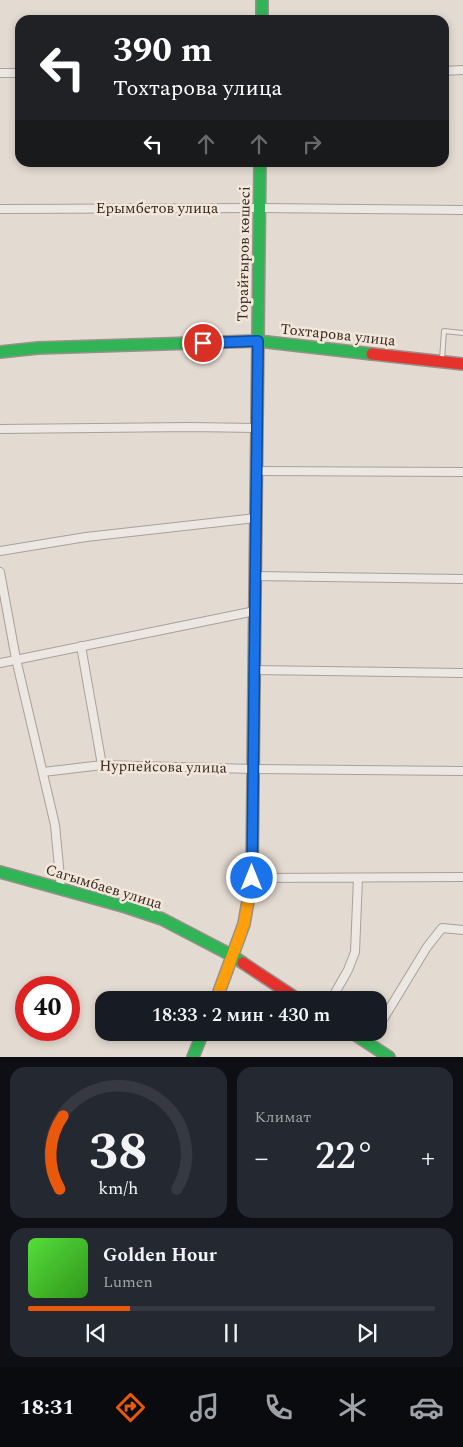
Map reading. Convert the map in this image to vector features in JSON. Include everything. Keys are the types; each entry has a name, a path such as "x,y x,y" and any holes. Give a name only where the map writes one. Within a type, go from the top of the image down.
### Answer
{"street":[{"path":"262,0 262,15"},
{"path":"449,71 463,70"},
{"path":"0,73 15,73"},
{"name":"Торайғыров көшесі","path":"219,991 244,924 252,878 260,167"},
{"name":"Ерымбетов улица","path":"0,209 260,208 463,210"},
{"name":"Тохтарова улица","path":"0,352 38,348 258,341 463,364"},
{"path":"0,429 257,428"},
{"path":"256,471 463,472"},
{"path":"0,551 86,537 256,518"},
{"path":"0,572 16,659 55,825 61,888"},
{"path":"255,576 463,579"},
{"path":"0,663 255,611"},
{"path":"81,646 102,765"},
{"path":"254,670 463,673"},
{"name":"Нурпейсова улица","path":"43,772 102,765 252,769 463,770"},
{"name":"Сагымбаев улица","path":"0,872 126,907 162,920 233,956 286,991"},
{"path":"252,878 463,877"},
{"path":"336,991 348,970 355,952 358,878"},
{"path":"387,1013 427,947 442,928 463,930"},
{"path":"193,1057 199,1041"},
{"path":"364,1041 389,1057"}],"lane":[{"path":"442,362 444,331 463,333"}],"traffic: fast":[{"path":"262,0 262,15"},
{"path":"254,681 260,167"},
{"path":"0,352 38,348 258,341 372,354"},
{"path":"0,872 162,919 243,963"},
{"path":"193,1057 199,1041"},
{"path":"365,1041 389,1057"}],"traffic: slow":[{"path":"219,991 244,924 252,878 254,681"}],"traffic: jam":[{"path":"372,354 463,364"},
{"path":"243,963 285,991"}],"route":[{"path":"203,343 258,341 252,878"}]}
